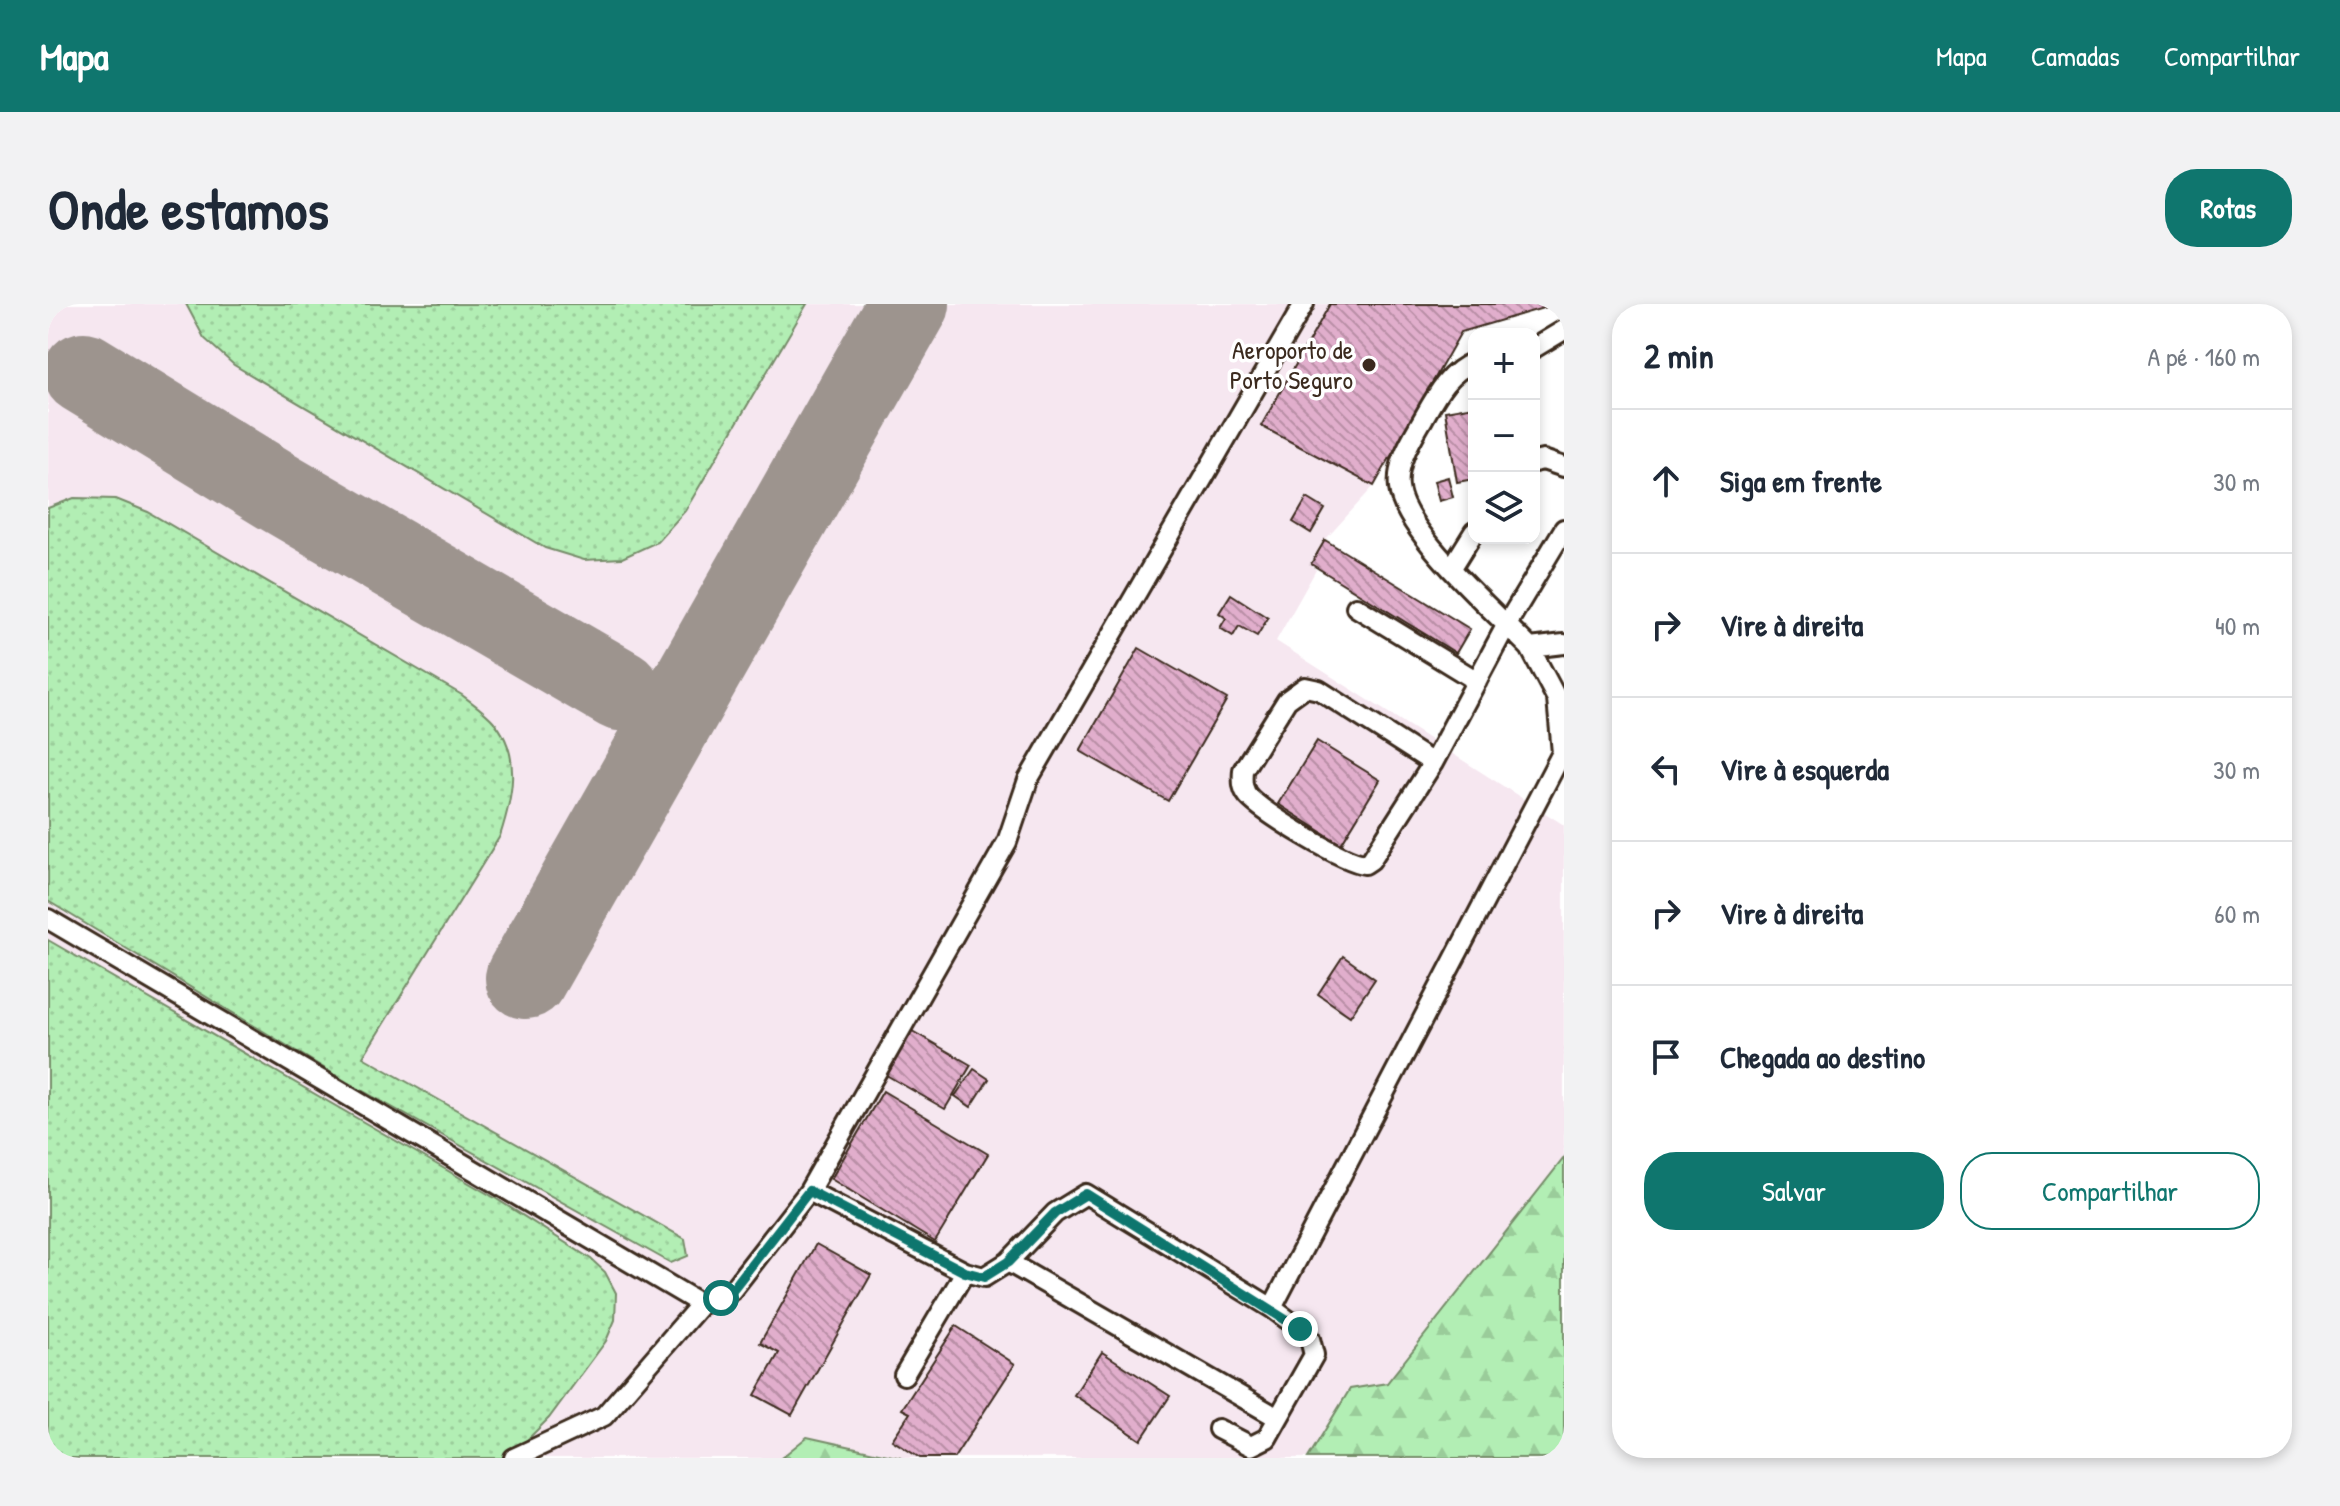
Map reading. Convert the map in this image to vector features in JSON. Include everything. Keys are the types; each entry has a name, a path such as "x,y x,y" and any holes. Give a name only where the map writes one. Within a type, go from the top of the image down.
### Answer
{"lane":[{"path":"514,1458 604,1416 701,1304 721,1298 732,1290 809,1191 1007,842 1028,780 1304,304"},
{"path":"1540,344 1564,330"},
{"path":"1272,1308 1563,751 1557,699 1530,648 1451,569 1411,516 1399,490 1400,467 1437,392 1455,371 1468,365"},
{"path":"1540,461 1564,467"},
{"path":"1433,763 1319,690 1305,687 1287,700 1243,770 1242,782 1251,800 1344,859 1365,864 1376,855 1433,763 1507,624 1564,529"},
{"path":"1451,569 1468,542"},
{"path":"1356,607 1477,681"},
{"path":"1530,648 1564,644"},
{"path":"48,919 701,1304"},
{"path":"809,1191 965,1272 984,1277 1008,1262 1055,1213 1086,1194 1272,1308 1310,1339 1314,1355 1267,1438 1251,1446 1218,1429"},
{"path":"1008,1262 1278,1418"},
{"path":"904,1375 965,1272"}],"shaded area":[{"path":"48,304 1557,304 1461,332 1374,486 1325,540 1311,564 1316,570 1276,641 1564,825 1564,1158 1387,1383 1350,1390 1308,1458 901,1458 807,1437 781,1458 48,1458"}],"green space":[{"path":"186,304 807,304 685,511 657,542 622,558 584,560 545,548 234,365 204,338"},
{"path":"74,498 116,499 148,512 462,695 495,723 509,749 512,764 511,793 500,836 363,1057 685,1239 688,1256 671,1263 347,1082 48,901 48,508"},
{"path":"48,940 495,1198 591,1259 605,1272 616,1293 615,1320 606,1341 549,1418 517,1450 526,1458 48,1458"},
{"path":"1564,1158 1564,1458 1308,1458 1350,1389 1387,1383"},
{"path":"807,1437 901,1458 781,1458"}],"building":[{"name":"Aeroporto de Porto Seguro","path":"1330,304 1557,304 1461,332 1374,486 1261,426"},
{"path":"1468,407 1468,480 1457,482 1445,411"},
{"path":"1448,477 1453,497 1439,501 1434,481"},
{"path":"1307,498 1325,509 1311,533 1293,522"},
{"path":"1325,540 1470,629 1456,653 1311,564"},
{"path":"1231,594 1268,618 1257,636 1239,626 1233,636 1220,628 1226,618 1219,613"},
{"path":"1139,648 1227,699 1168,801 1080,751"},
{"path":"1317,741 1380,780 1341,844 1278,804"},
{"path":"1343,956 1375,979 1350,1016 1318,994"},
{"path":"907,1028 971,1065 945,1109 881,1072"},
{"path":"974,1069 989,1079 971,1107 955,1096"},
{"path":"883,1091 988,1154 935,1242 831,1179"},
{"path":"816,1244 871,1275 792,1415 755,1395 779,1353 760,1343"},
{"path":"956,1326 1015,1364 954,1458 920,1458 892,1440 910,1413 902,1409"},
{"path":"1102,1352 1170,1396 1141,1440 1074,1395"}],"taxiway":[{"path":"526,978 909,304"},
{"path":"84,373 277,491 620,690"}],"place":[{"name":"Aeroporto de Porto Seguro","path":"1369,365"}],"route":[{"path":"721,1298 732,1290 809,1191 965,1272 984,1277 1008,1262 1055,1213 1086,1194 1272,1308 1300,1329"}]}
